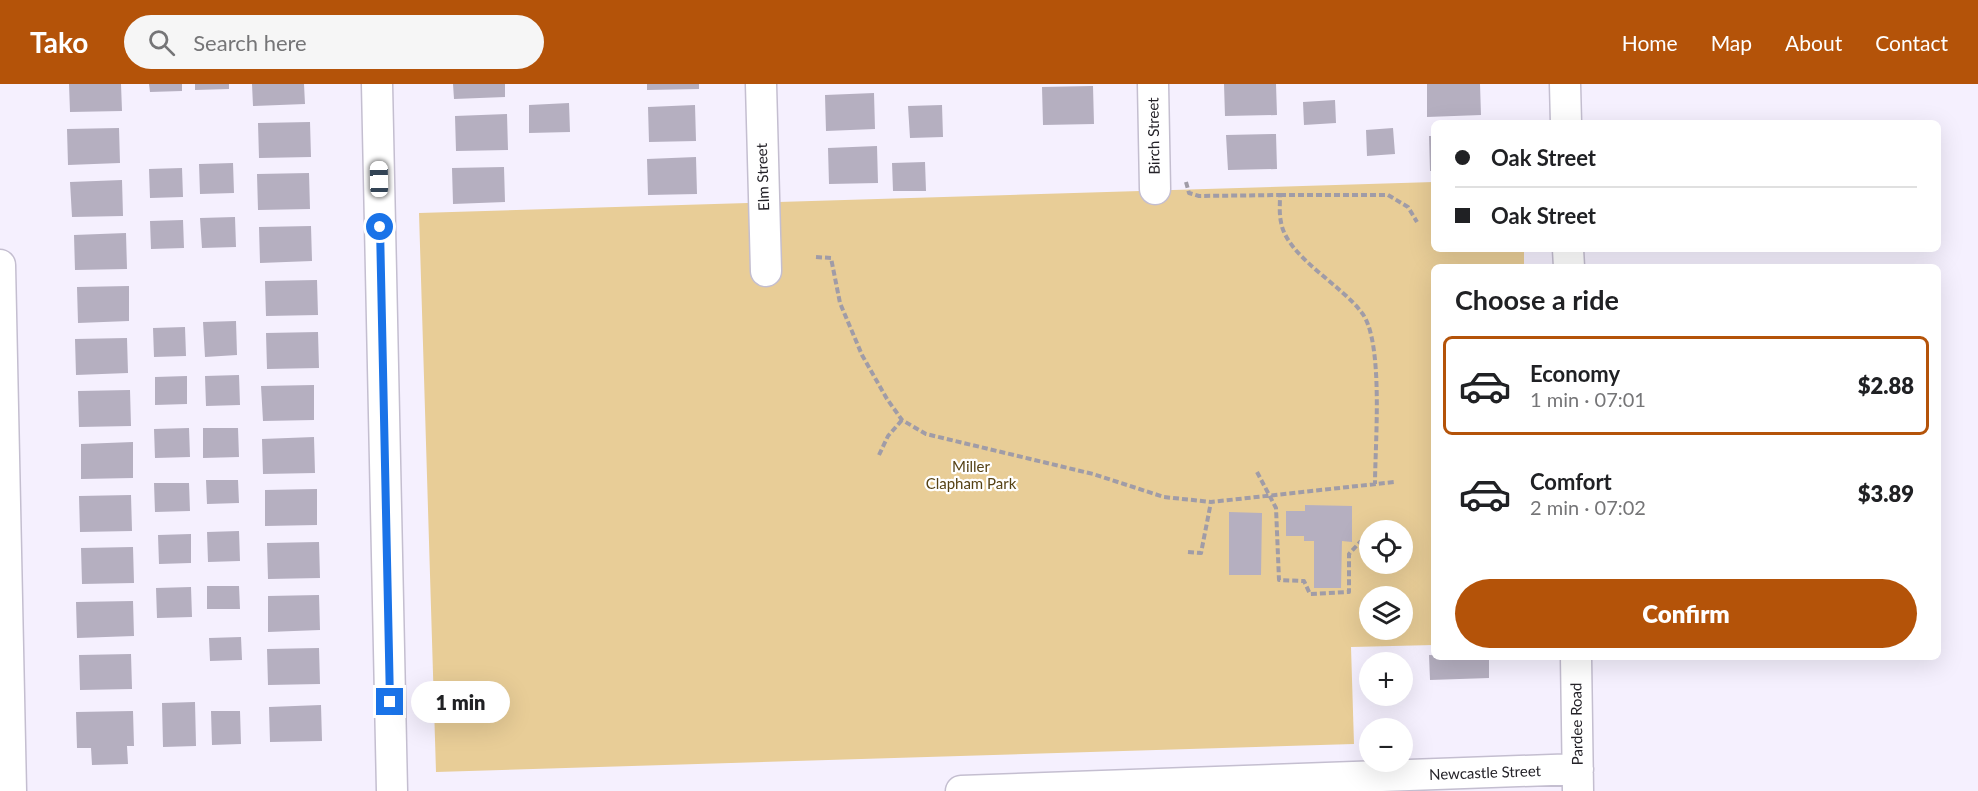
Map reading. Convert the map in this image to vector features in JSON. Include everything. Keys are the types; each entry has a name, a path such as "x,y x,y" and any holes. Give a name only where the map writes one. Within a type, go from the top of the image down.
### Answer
{"street":[{"path":"377,84 392,791"},
{"name":"Elm Street","path":"761,84 766,271"},
{"name":"Birch Street","path":"1153,84 1155,189"},
{"path":"1565,84 1566,120"},
{"path":"0,265 11,791"},
{"name":"Pardee Road","path":"1576,660 1578,780"},
{"name":"Newcastle Street","path":"961,791 1578,780"}],"path":[{"path":"1186,182 1189,193 1199,196 1388,195 1408,207 1417,222"},
{"path":"1280,195 1281,224 1289,243 1363,313 1373,338 1376,367 1375,484"},
{"path":"816,257 831,258 840,303 862,355 888,399 902,420 926,434 1094,474 1164,497 1211,502 1394,482"},
{"path":"879,455 888,436 902,420"},
{"path":"1257,472 1276,508 1279,580 1304,581 1310,594 1349,592 1349,554 1359,543"},
{"path":"1188,552 1200,553 1211,502"}],"green space":[{"name":"Miller Clapham Park","path":"1431,182 1431,252 1524,252 1524,264 1431,264 1431,645 1351,647 1354,744 436,772 419,213"}],"building":[{"path":"69,84 121,84 122,111 70,112"},
{"path":"149,84 182,84 182,91 150,92"},
{"path":"195,84 229,84 229,89 195,90"},
{"path":"252,84 304,84 305,104 253,106"},
{"path":"453,84 505,84 505,97 454,99"},
{"path":"647,84 699,84 699,89 647,90"},
{"path":"1224,84 1276,84 1277,115 1225,116"},
{"path":"1427,84 1480,84 1481,115 1427,117"},
{"path":"1093,86 1094,124 1043,125 1042,87"},
{"path":"874,93 875,129 826,131 825,95"},
{"path":"1335,100 1336,123 1304,125 1303,102"},
{"path":"569,103 570,132 529,133 529,105"},
{"path":"695,105 696,141 649,142 648,107"},
{"path":"942,105 943,137 910,138 908,106"},
{"path":"507,114 508,150 456,151 455,116"},
{"path":"310,122 311,157 259,158 258,123"},
{"path":"119,128 120,163 68,165 67,129"},
{"path":"1393,128 1395,154 1367,156 1366,130"},
{"path":"1276,134 1277,169 1228,170 1226,135"},
{"path":"1429,136 1431,136 1431,171"},
{"path":"877,146 878,183 829,184 828,148"},
{"path":"696,157 697,194 648,195 647,159"},
{"path":"925,162 926,191 893,191 892,163"},
{"path":"233,163 234,193 200,194 199,164"},
{"path":"504,167 505,202 453,204 452,168"},
{"path":"182,168 183,197 150,198 149,169"},
{"path":"309,173 310,209 258,210 257,174"},
{"path":"122,180 123,216 72,217 70,182"},
{"path":"235,217 236,247 202,248 200,218"},
{"path":"183,220 184,248 151,249 150,221"},
{"path":"311,226 312,261 260,263 259,227"},
{"path":"126,233 127,269 75,270 74,235"},
{"path":"317,280 318,315 266,316 265,281"},
{"path":"129,286 129,321 78,323 77,287"},
{"path":"236,321 237,355 205,357 203,322"},
{"path":"185,327 186,356 154,357 153,328"},
{"path":"318,332 319,368 267,369 266,333"},
{"path":"127,338 128,373 76,375 75,339"},
{"path":"239,375 240,405 206,406 205,376"},
{"path":"187,376 187,404 155,405 155,377"},
{"path":"314,385 314,420 263,421 261,386"},
{"path":"130,390 131,426 79,427 78,391"},
{"path":"189,428 190,457 155,458 154,429"},
{"path":"203,428 238,428 239,457 203,458"},
{"path":"314,437 315,473 263,474 262,439"},
{"path":"133,442 133,478 81,479 81,444"},
{"path":"206,480 238,480 239,503 207,504"},
{"path":"154,483 189,483 190,511 155,512"},
{"path":"317,489 317,525 265,526 265,490"},
{"path":"131,495 132,531 80,532 79,496"},
{"path":"1305,505 1352,506 1352,542 1342,541 1341,588 1314,588 1314,541 1304,541 1304,536 1286,536 1286,511 1305,511"},
{"path":"1229,512 1262,513 1261,575 1229,575"},
{"path":"239,531 240,561 208,562 207,532"},
{"path":"191,534 191,563 159,564 158,535"},
{"path":"319,542 320,578 268,579 267,543"},
{"path":"133,547 134,583 82,584 81,548"},
{"path":"207,586 239,586 240,609 207,609"},
{"path":"191,587 192,617 157,618 156,588"},
{"path":"319,595 320,630 268,632 268,596"},
{"path":"133,601 134,636 77,638 76,602"},
{"path":"241,637 242,660 210,661 209,638"},
{"path":"319,648 320,684 268,685 267,649"},
{"path":"131,654 132,689 80,690 79,655"},
{"path":"1429,655 1431,655 1431,660 1489,660 1489,678 1430,680"},
{"path":"195,702 196,746 163,747 162,703"},
{"path":"321,705 322,741 270,742 269,707"},
{"path":"133,711 134,746 127,746 128,764 92,765 91,748 77,748 76,712"},
{"path":"211,711 240,711 241,744 212,745"}],"route":[{"path":"380,227 390,702"}]}
